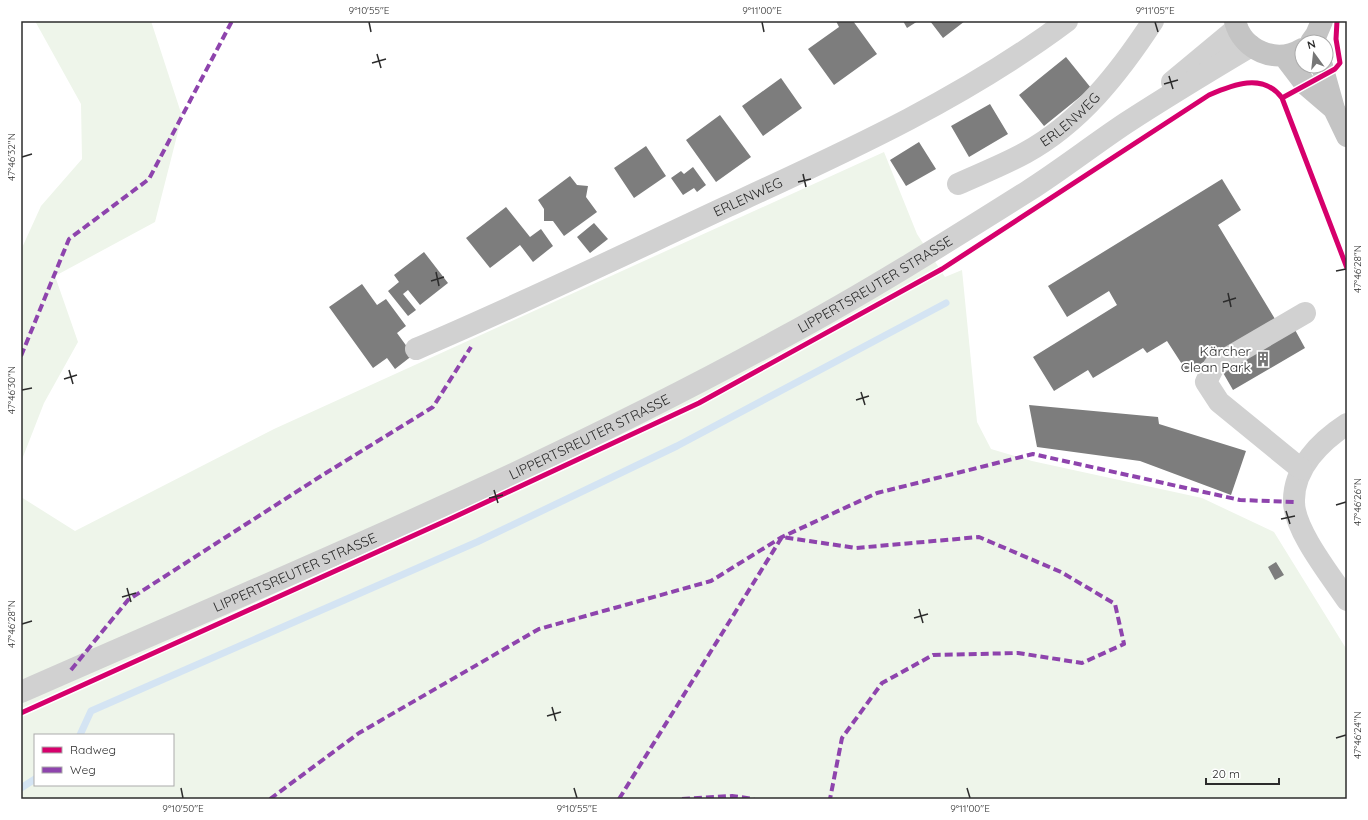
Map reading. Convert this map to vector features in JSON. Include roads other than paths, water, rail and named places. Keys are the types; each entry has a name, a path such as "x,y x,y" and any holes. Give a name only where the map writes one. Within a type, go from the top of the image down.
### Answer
{"main road":[{"path":"1236,24 1251,46 1266,54 1294,46"},
{"path":"1307,74 1306,85 1334,109"},
{"path":"1324,74 1334,109 1347,136"}],"street":[{"name":"ERLENWEG","path":"416,349 479,322 852,149 926,110 989,73 1044,38 1067,21"},
{"name":"ERLENWEG","path":"958,184 1025,153 1063,128 1103,90 1129,57 1153,21"},
{"name":"LIPPERTSREUTER STRASSE","path":"1126,123 1236,24"},
{"name":"LIPPERTSREUTER STRASSE","path":"21,692 580,443 700,382 784,337 917,260 1031,189 1126,123 1251,46"},
{"path":"1302,469 1219,402 1206,382 1214,366 1305,313"},
{"path":"1347,424 1311,456 1302,469 1294,502 1297,518 1303,533 1347,600"}],"waterway":[{"path":"80,734 91,711 477,542 677,446 946,303"},
{"path":"21,788 34,780"}],"place":[{"name":"Kärcher Clean Park","path":"1263,359"}]}
